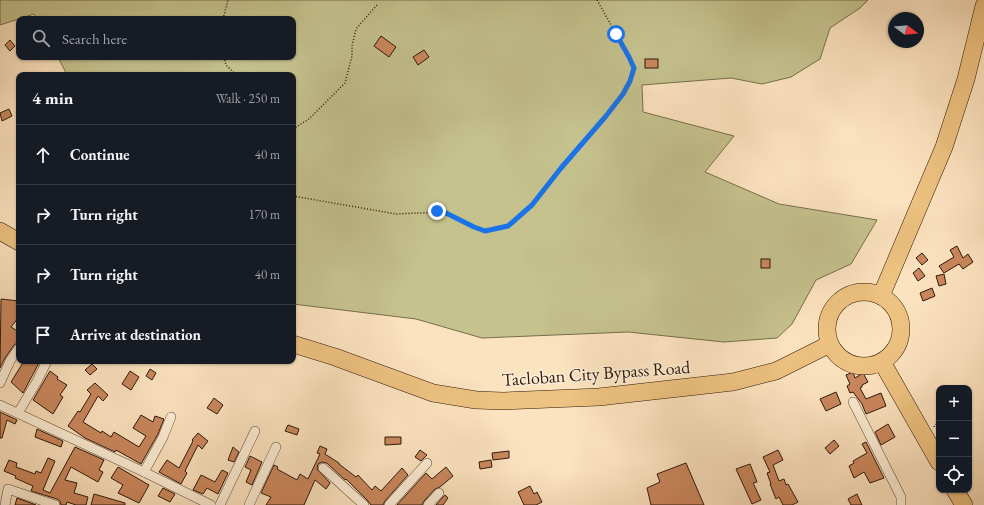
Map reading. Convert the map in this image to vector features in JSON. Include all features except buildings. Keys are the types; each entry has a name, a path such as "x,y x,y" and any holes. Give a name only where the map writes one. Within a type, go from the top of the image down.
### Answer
{"highway":[{"path":"881,296 944,147 966,79 984,6"},
{"path":"0,231 16,240"},
{"path":"859,292 881,296 892,304 899,316 901,329 899,342 892,354 882,362 870,366 858,366 846,362 837,355 830,344 827,333 828,322 832,311 839,302 848,296 859,292"},
{"name":"Tacloban City Bypass Road","path":"296,345 335,357 433,393 476,400 503,401 599,397 733,382 776,371 830,344"},
{"path":"882,362 936,457"},
{"path":"957,493 964,505"}],"street":[{"path":"0,383 10,361 16,352"},
{"path":"18,412 46,364"},
{"path":"853,402 901,497 901,505"},
{"path":"0,405 18,412 211,505"},
{"path":"144,472 163,437 171,417"},
{"path":"220,505 255,431"},
{"path":"249,505 276,447"},
{"path":"389,505 427,463"},
{"path":"324,468 364,505"},
{"path":"5,505 8,489 54,505"},
{"path":"428,505 439,493"}],"path":[{"path":"224,16 228,0"},
{"path":"296,197 396,214 418,214 437,211 444,212 485,231 508,226 532,205 561,168 606,116 623,94 630,81 634,68 597,0"},
{"path":"296,127 309,119 345,83 352,56 352,46 356,29 378,5"},
{"path":"225,60 226,65 233,72"},
{"path":"936,424 934,426 936,431"}],"shaded area":[{"path":"0,0 868,0 860,8 830,28 820,59 791,77 762,84 731,78 642,85 643,112 734,136 705,172 779,204 877,220 851,264 816,280 792,324 777,338 724,342 628,332 482,338 416,319 296,304 296,72 66,72 60,60 296,60 296,16 35,16 34,14 28,16 16,16 16,20 0,25"}],"route":[{"path":"437,211 444,212 485,231 508,226 532,205 561,168 606,116 623,94 630,81 634,68 616,34"}]}
